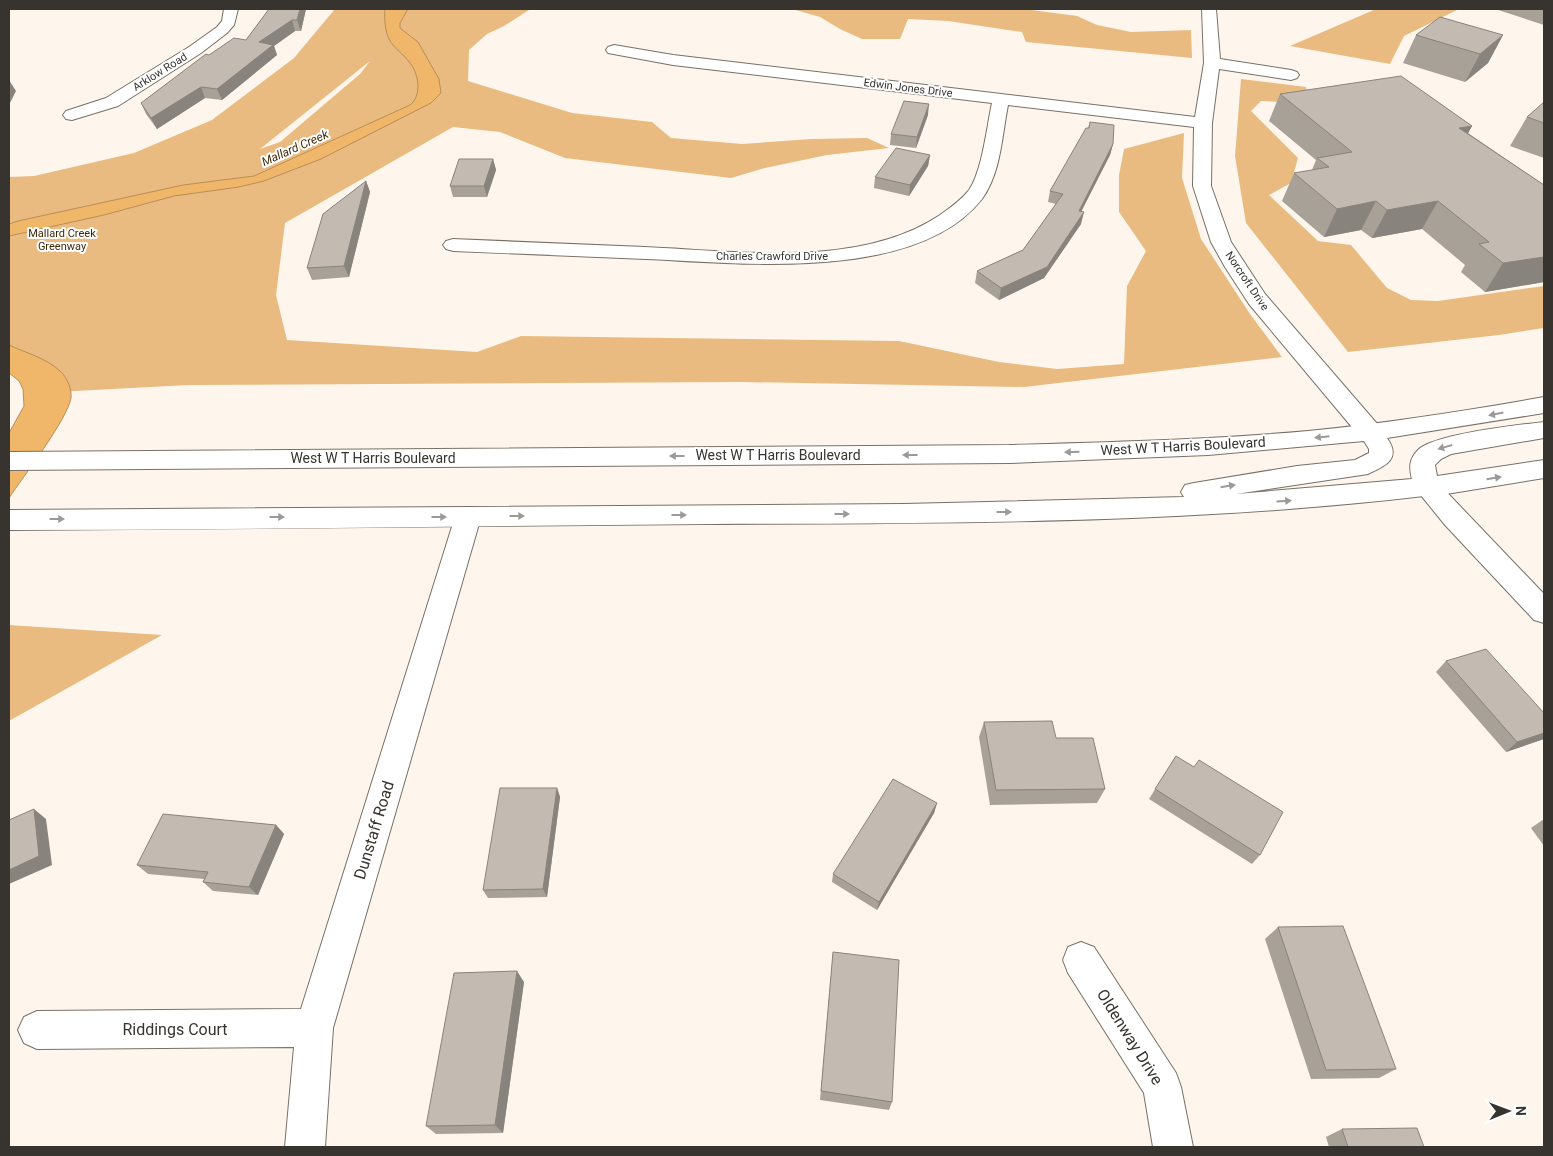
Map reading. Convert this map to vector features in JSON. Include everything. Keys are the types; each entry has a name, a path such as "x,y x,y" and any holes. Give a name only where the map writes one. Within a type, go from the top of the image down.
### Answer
{"street":[{"name":"Arklow Road","path":"72,115 112,102 195,50 222,30 228,22 231,9"},
{"name":"Norcroft Drive","path":"1094,510 1236,484 1359,468 1378,459 1381,454 1381,448 1370,432 1257,299 1235,267 1221,242 1202,186 1203,123 1212,63 1209,9"},
{"name":"Edwin Jones Drive","path":"614,50 673,60 1203,123"},
{"path":"1212,63 1291,75"},
{"name":"Charles Crawford Drive","path":"454,245 772,258 829,256 883,247 928,231 968,204 979,188 985,171 1001,98"},
{"name":"West W T Harris Boulevard","path":"9,461 1009,454 1274,442 1370,432 1544,405"},
{"path":"1544,430 1448,446 1434,451 1425,457 1421,472 1428,488 1454,518 1544,612"},
{"path":"9,520 1094,510 1299,500 1428,488 1544,469"},
{"name":"Dunstaff Road","path":"305,1147 314,1028 468,517"},
{"name":"Oldenway Drive","path":"1081,960 1162,1087 1173,1147"},
{"name":"Riddings Court","path":"37,1030 314,1028"}],"green space":[{"name":"Mallard Creek Greenway","path":"335,9 536,9 529,10 487,34 469,50 468,81 572,113 652,122 671,138 742,144 811,139 867,138 889,148 827,155 765,168 731,178 565,158 500,132 453,127 285,223 276,295 287,340 477,352 521,336 899,341 999,362 1057,369 1124,364 1127,286 1146,251 1119,212 1119,175 1124,149 1184,133 1182,178 1201,239 1250,314 1282,357 1024,387 742,382 188,385 37,393 9,373 9,177 34,176 134,153 212,120 294,58","holes":["370,61 360,74 280,142 260,149"]},
{"path":"792,9 1024,9 1077,16 1097,25 1131,32 1191,30 1192,58 1026,42 1022,32 948,21 908,19 900,39 862,39 820,17"},
{"path":"1376,9 1459,9 1404,36 1390,64 1290,46"},
{"path":"1241,79 1306,87 1309,103 1261,101 1251,111 1298,158 1291,183 1269,195 1318,241 1351,245 1387,288 1411,300 1438,301 1544,286 1544,328 1348,352 1246,223 1235,156"},
{"path":"9,625 162,635 9,721"}],"shaded area":[{"path":"385,9 408,9 400,23 400,28 418,42 439,79 441,93 431,103 321,159 264,181 239,187 174,196 104,215 9,236 9,224 18,221 183,185 254,176 410,105 418,91 417,79 410,63 389,39 385,24"},
{"path":"9,345 54,366 67,380 71,398 62,420 9,498 9,433 24,406 23,389 19,381 9,373"}],"building":[{"path":"269,9 300,9 297,20 292,20 259,42 273,45 217,89 201,87 151,118 141,103 206,54 209,55 234,38 246,40"},
{"path":"1440,17 1503,35 1480,54 1416,35"},
{"path":"1401,76 1472,126 1459,128 1544,185 1544,257 1503,263 1479,244 1489,242 1438,201 1387,210 1376,201 1337,209 1294,173 1329,167 1317,158 1352,152 1280,94"},
{"path":"904,101 929,104 917,137 891,134"},
{"path":"1544,102 1544,123 1527,117"},
{"path":"1090,122 1114,125 1113,144 1079,211 1084,212 1047,267 1001,288 977,271 1023,250 1063,194 1050,191 1086,128 1089,128"},
{"path":"896,148 930,155 910,185 875,177"},
{"path":"459,159 493,159 484,186 450,186"},
{"path":"366,181 344,266 307,268 323,214"},
{"path":"1486,649 1544,713 1544,733 1517,742 1446,661"},
{"path":"1052,721 1056,738 1093,738 1105,789 996,790 984,722"},
{"path":"1176,756 1194,767 1199,760 1283,812 1260,855 1155,789"},
{"path":"893,779 937,803 879,902 833,874"},
{"path":"500,788 557,788 543,889 483,890"},
{"path":"34,809 39,856 9,870 9,820"},
{"path":"163,814 276,825 249,887 203,882 208,872 137,865"},
{"path":"1343,926 1396,1069 1326,1070 1278,927"},
{"path":"833,952 899,960 892,1102 821,1091"},
{"path":"517,971 495,1125 426,1126 454,973"},
{"path":"1417,1128 1424,1147 1348,1147 1342,1129"}],"water label":[{"name":"Mallard Creek","path":"295,148"}]}
